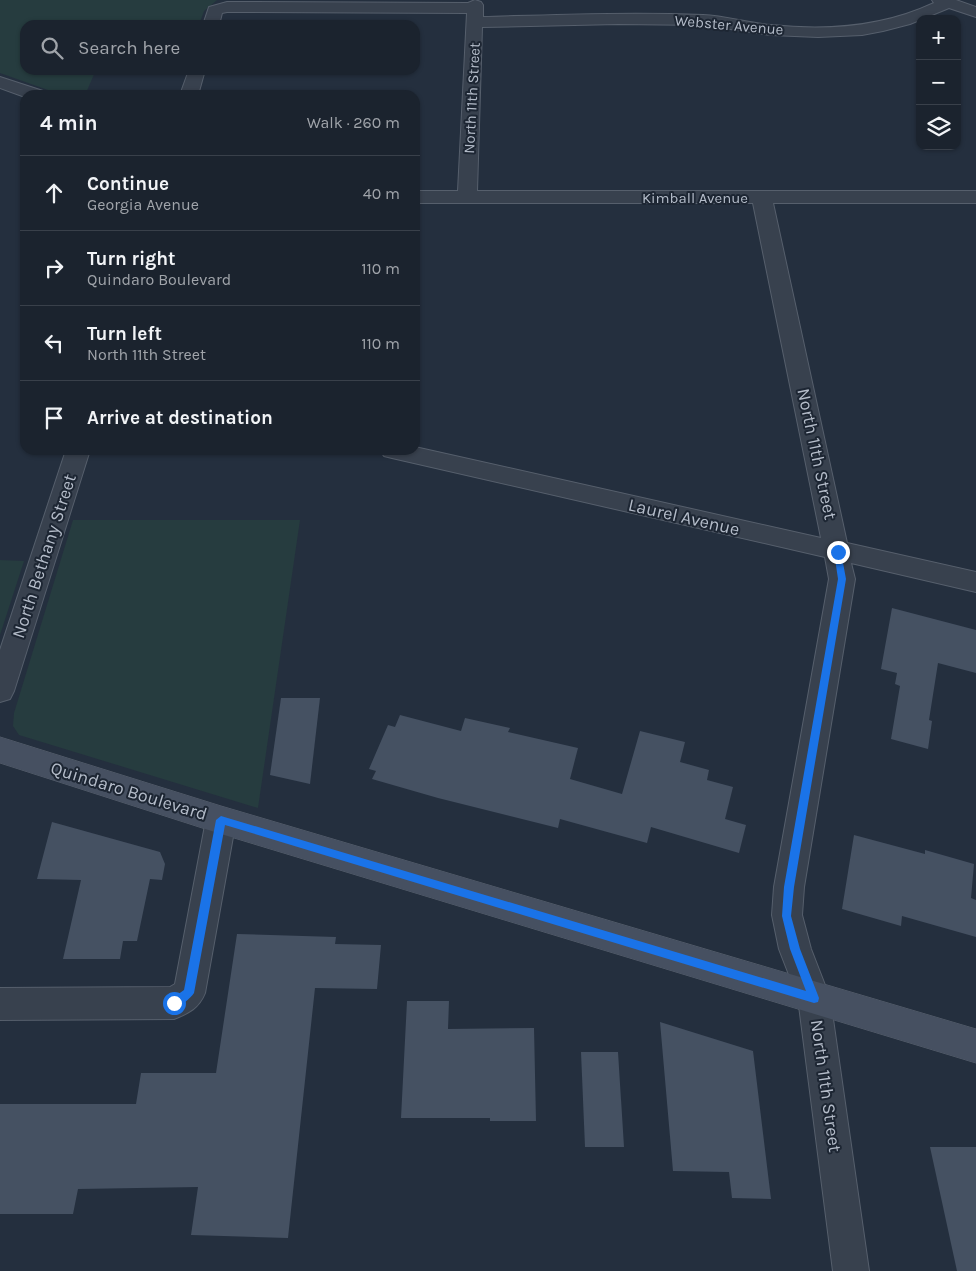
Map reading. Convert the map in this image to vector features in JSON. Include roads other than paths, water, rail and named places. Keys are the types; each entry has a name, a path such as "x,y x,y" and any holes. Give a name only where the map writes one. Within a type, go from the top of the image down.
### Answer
{"main road":[{"name":"Quindaro Boulevard","path":"0,750 221,820 976,1046"}],"street":[{"name":"Webster Avenue","path":"212,20 215,10 227,7 334,4 706,20 770,30 824,33 856,31 887,26 921,16 944,2"},
{"path":"944,2 976,12"},
{"name":"North 11th Street","path":"467,197 475,10"},
{"path":"191,90 195,75"},
{"path":"0,82 23,90"},
{"name":"Kimball Avenue","path":"420,198 976,197"},
{"name":"North 11th Street","path":"762,198 838,552 842,579 789,887 787,916 795,949 814,998 852,1271"},
{"name":"North Bethany Street","path":"0,691 76,455"},
{"name":"Laurel Avenue","path":"414,455 976,582"},
{"path":"0,1004 174,1003 189,993 221,820"}]}
